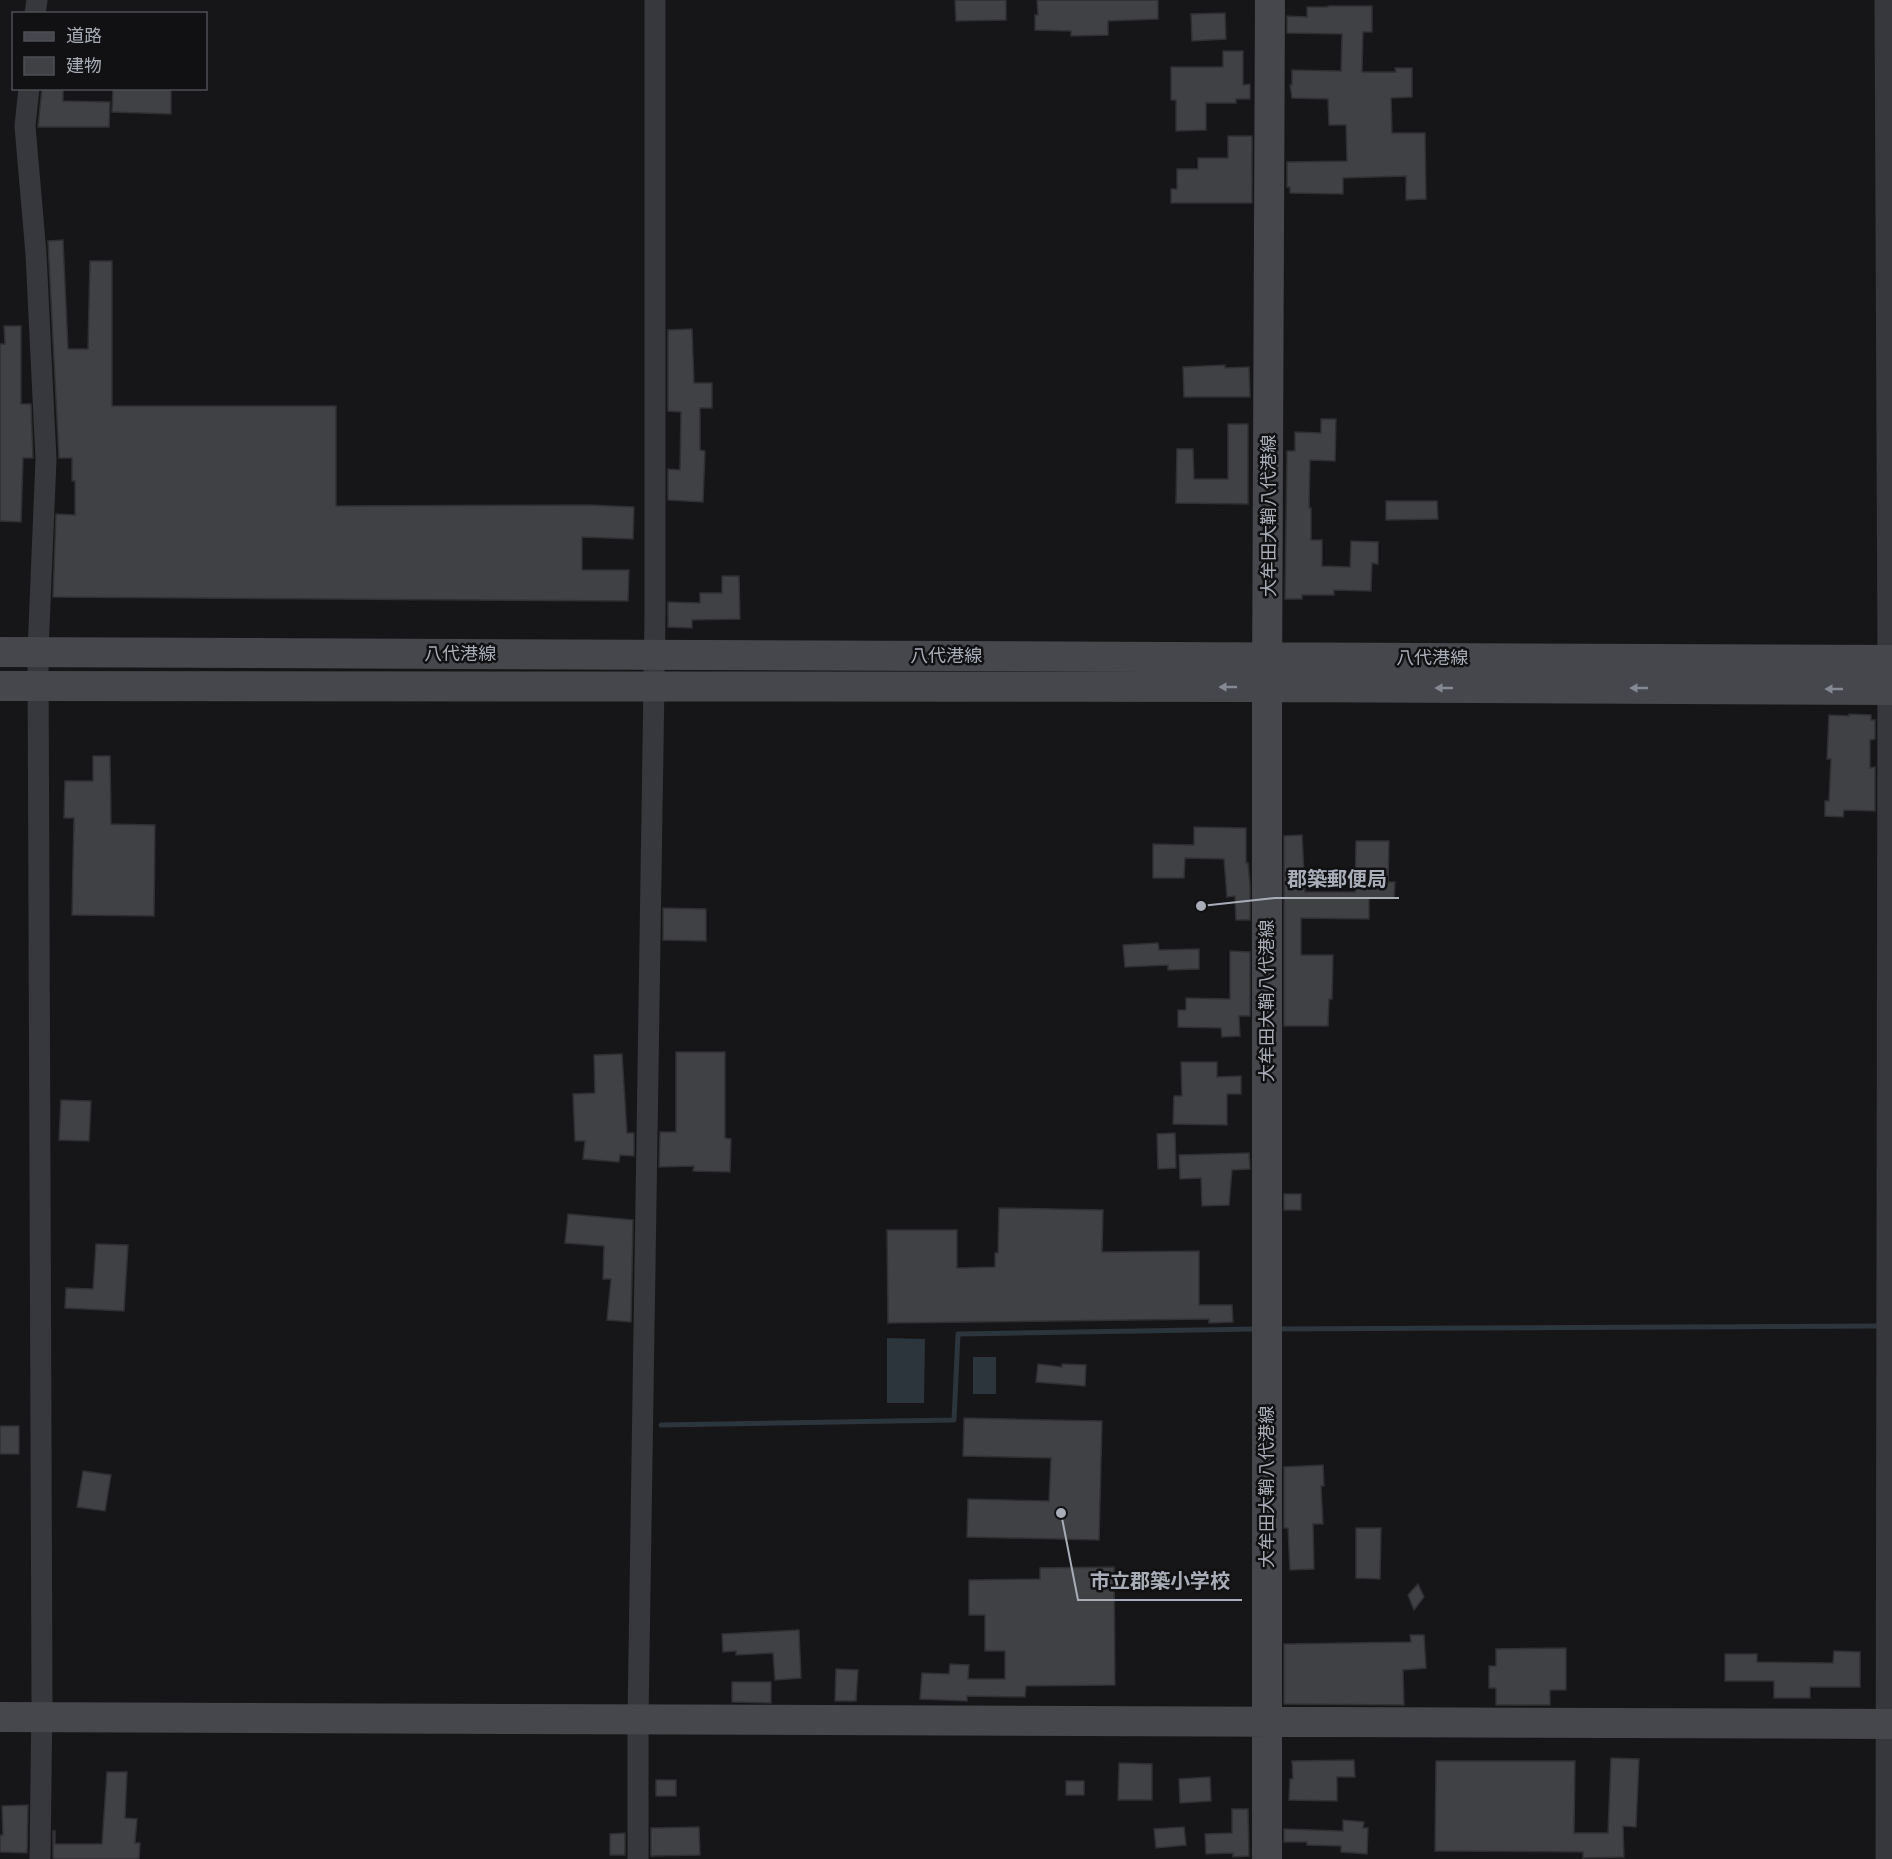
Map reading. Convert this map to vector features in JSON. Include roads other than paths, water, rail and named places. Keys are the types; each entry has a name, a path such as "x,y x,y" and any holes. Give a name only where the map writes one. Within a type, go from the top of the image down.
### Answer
{"main road":[{"name":"大牟田大鞘八代港線","path":"1267,1859 1267,687 1270,0"},
{"name":"八代港線","path":"0,652 1890,660"},
{"name":"八代港線","path":"0,686 1890,690"},
{"path":"0,1717 1889,1724"}],"street":[{"path":"638,1859 638,1720 655,617 655,0"},
{"path":"1885,0 1890,660 1889,1724 1886,1859"},
{"path":"29,90 25,126 36,254 46,459 38,652 42,1717 40,1859"}],"waterway":[{"path":"1276,1329 1881,1326"},
{"path":"661,1425 954,1420 958,1334 1257,1329"}],"place":[{"name":"郡築郵便局","path":"1201,906"},
{"name":"市立郡築小学校","path":"1061,1513"}]}
